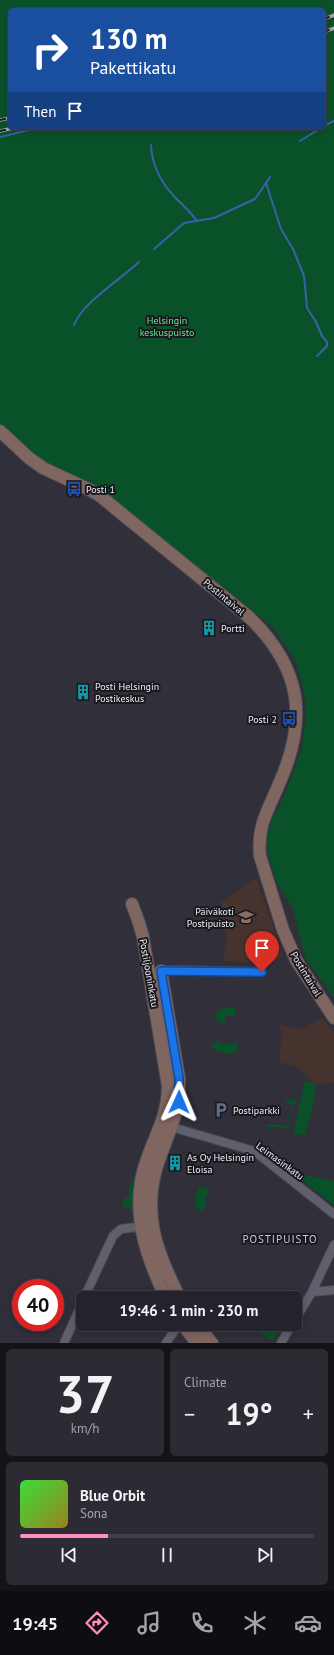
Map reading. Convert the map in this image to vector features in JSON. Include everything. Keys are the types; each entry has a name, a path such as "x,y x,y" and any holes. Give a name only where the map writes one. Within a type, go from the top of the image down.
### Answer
{"street":[{"name":"Postintaival","path":"0,431 29,458 43,468 99,495 250,618 262,630 281,655 294,693 297,717 296,734 288,763 262,823 259,844 260,856 283,930 296,960 334,1018"},
{"name":"Postiljooninkatu","path":"132,904 140,923 168,1086 167,1126"},
{"name":"Postiljooninkatu","path":"161,971 179,1078 179,1102 167,1126 146,1160 142,1175 139,1205 146,1226 177,1291"},
{"path":"148,973 161,971 262,972"},
{"name":"Leimasinkatu","path":"167,1126 254,1151 334,1214"},
{"name":"Postiljooninkatu","path":"146,1226 150,1261 163,1291"},
{"path":"87,1291 113,1236 121,1229 146,1226"},
{"path":"302,1303 312,1292 334,1245"},
{"path":"312,1292 334,1290"},
{"path":"64,1343 76,1316"},
{"path":"166,1343 174,1331"},
{"path":"188,1331 197,1343"},
{"path":"202,1331 212,1343"},
{"path":"281,1343 288,1331"}],"shaded area":[{"name":"Päiväkoti Postipuisto","path":"256,878 283,955 275,961 269,962 223,961 226,937 221,902"},
{"path":"322,1018 334,1032 334,1083 315,1084 298,1067 279,1062 282,1032 278,1025 302,1029"}],"green space":[{"name":"Helsingin keskuspuisto","path":"0,0 334,0 334,997 305,958 293,909 277,883 267,851 268,834 271,821 286,792 302,747 306,716 304,692 295,659 272,626 125,511 35,457 0,425"},
{"path":"228,1007 235,1008 235,1016 226,1016 224,1024 215,1018 216,1014 219,1012 218,1011"},
{"path":"215,1041 220,1042 220,1044 238,1044 236,1053 223,1053 217,1051 211,1047"},
{"path":"305,1081 315,1084 314,1103 305,1135 293,1134"},
{"path":"297,1099 295,1106 293,1105 289,1128 267,1127 268,1124 288,1126 292,1105 285,1102 286,1100"},
{"path":"291,1172 334,1181 334,1205"},
{"path":"136,1173 138,1174 134,1187 134,1213 131,1212 130,1207 125,1208 122,1205 124,1199 129,1196 129,1187"},
{"path":"200,1186 209,1189 208,1196 206,1196 205,1207 200,1212 195,1205 195,1197"},
{"path":"260,1331 279,1331 273,1341 264,1336"}],"waterway":[{"path":"326,125 334,121"},
{"path":"0,137 30,130"},
{"path":"300,141 318,130"},
{"path":"151,145 155,165 168,190 196,220"},
{"path":"154,249 184,223 214,218 255,199 270,177"},
{"path":"266,183 281,229 293,249 304,276 307,308 316,322 322,336 327,342 327,346 317,356"},
{"path":"74,325 78,317 93,300 139,262"}],"railway":[{"path":"326,18 334,15"},
{"path":"326,31 334,28"},
{"path":"0,120 8,118"},
{"path":"0,131 8,129"}],"place":[{"name":"Posti 1","path":"74,489"},
{"name":"Portti","path":"209,628"},
{"name":"Posti Helsingin Postikeskus","path":"83,692"},
{"name":"Posti 2","path":"289,719"},
{"name":"Päiväkoti Postipuisto","path":"246,917"},
{"name":"Postiparkki","path":"221,1110"},
{"name":"As Oy Helsingin Eloisa","path":"175,1163"}],"district":[{"name":"POSTIPUISTO","path":"280,1239"}],"route":[{"path":"179,1102 179,1078 170,1032 161,971 262,972"}]}
